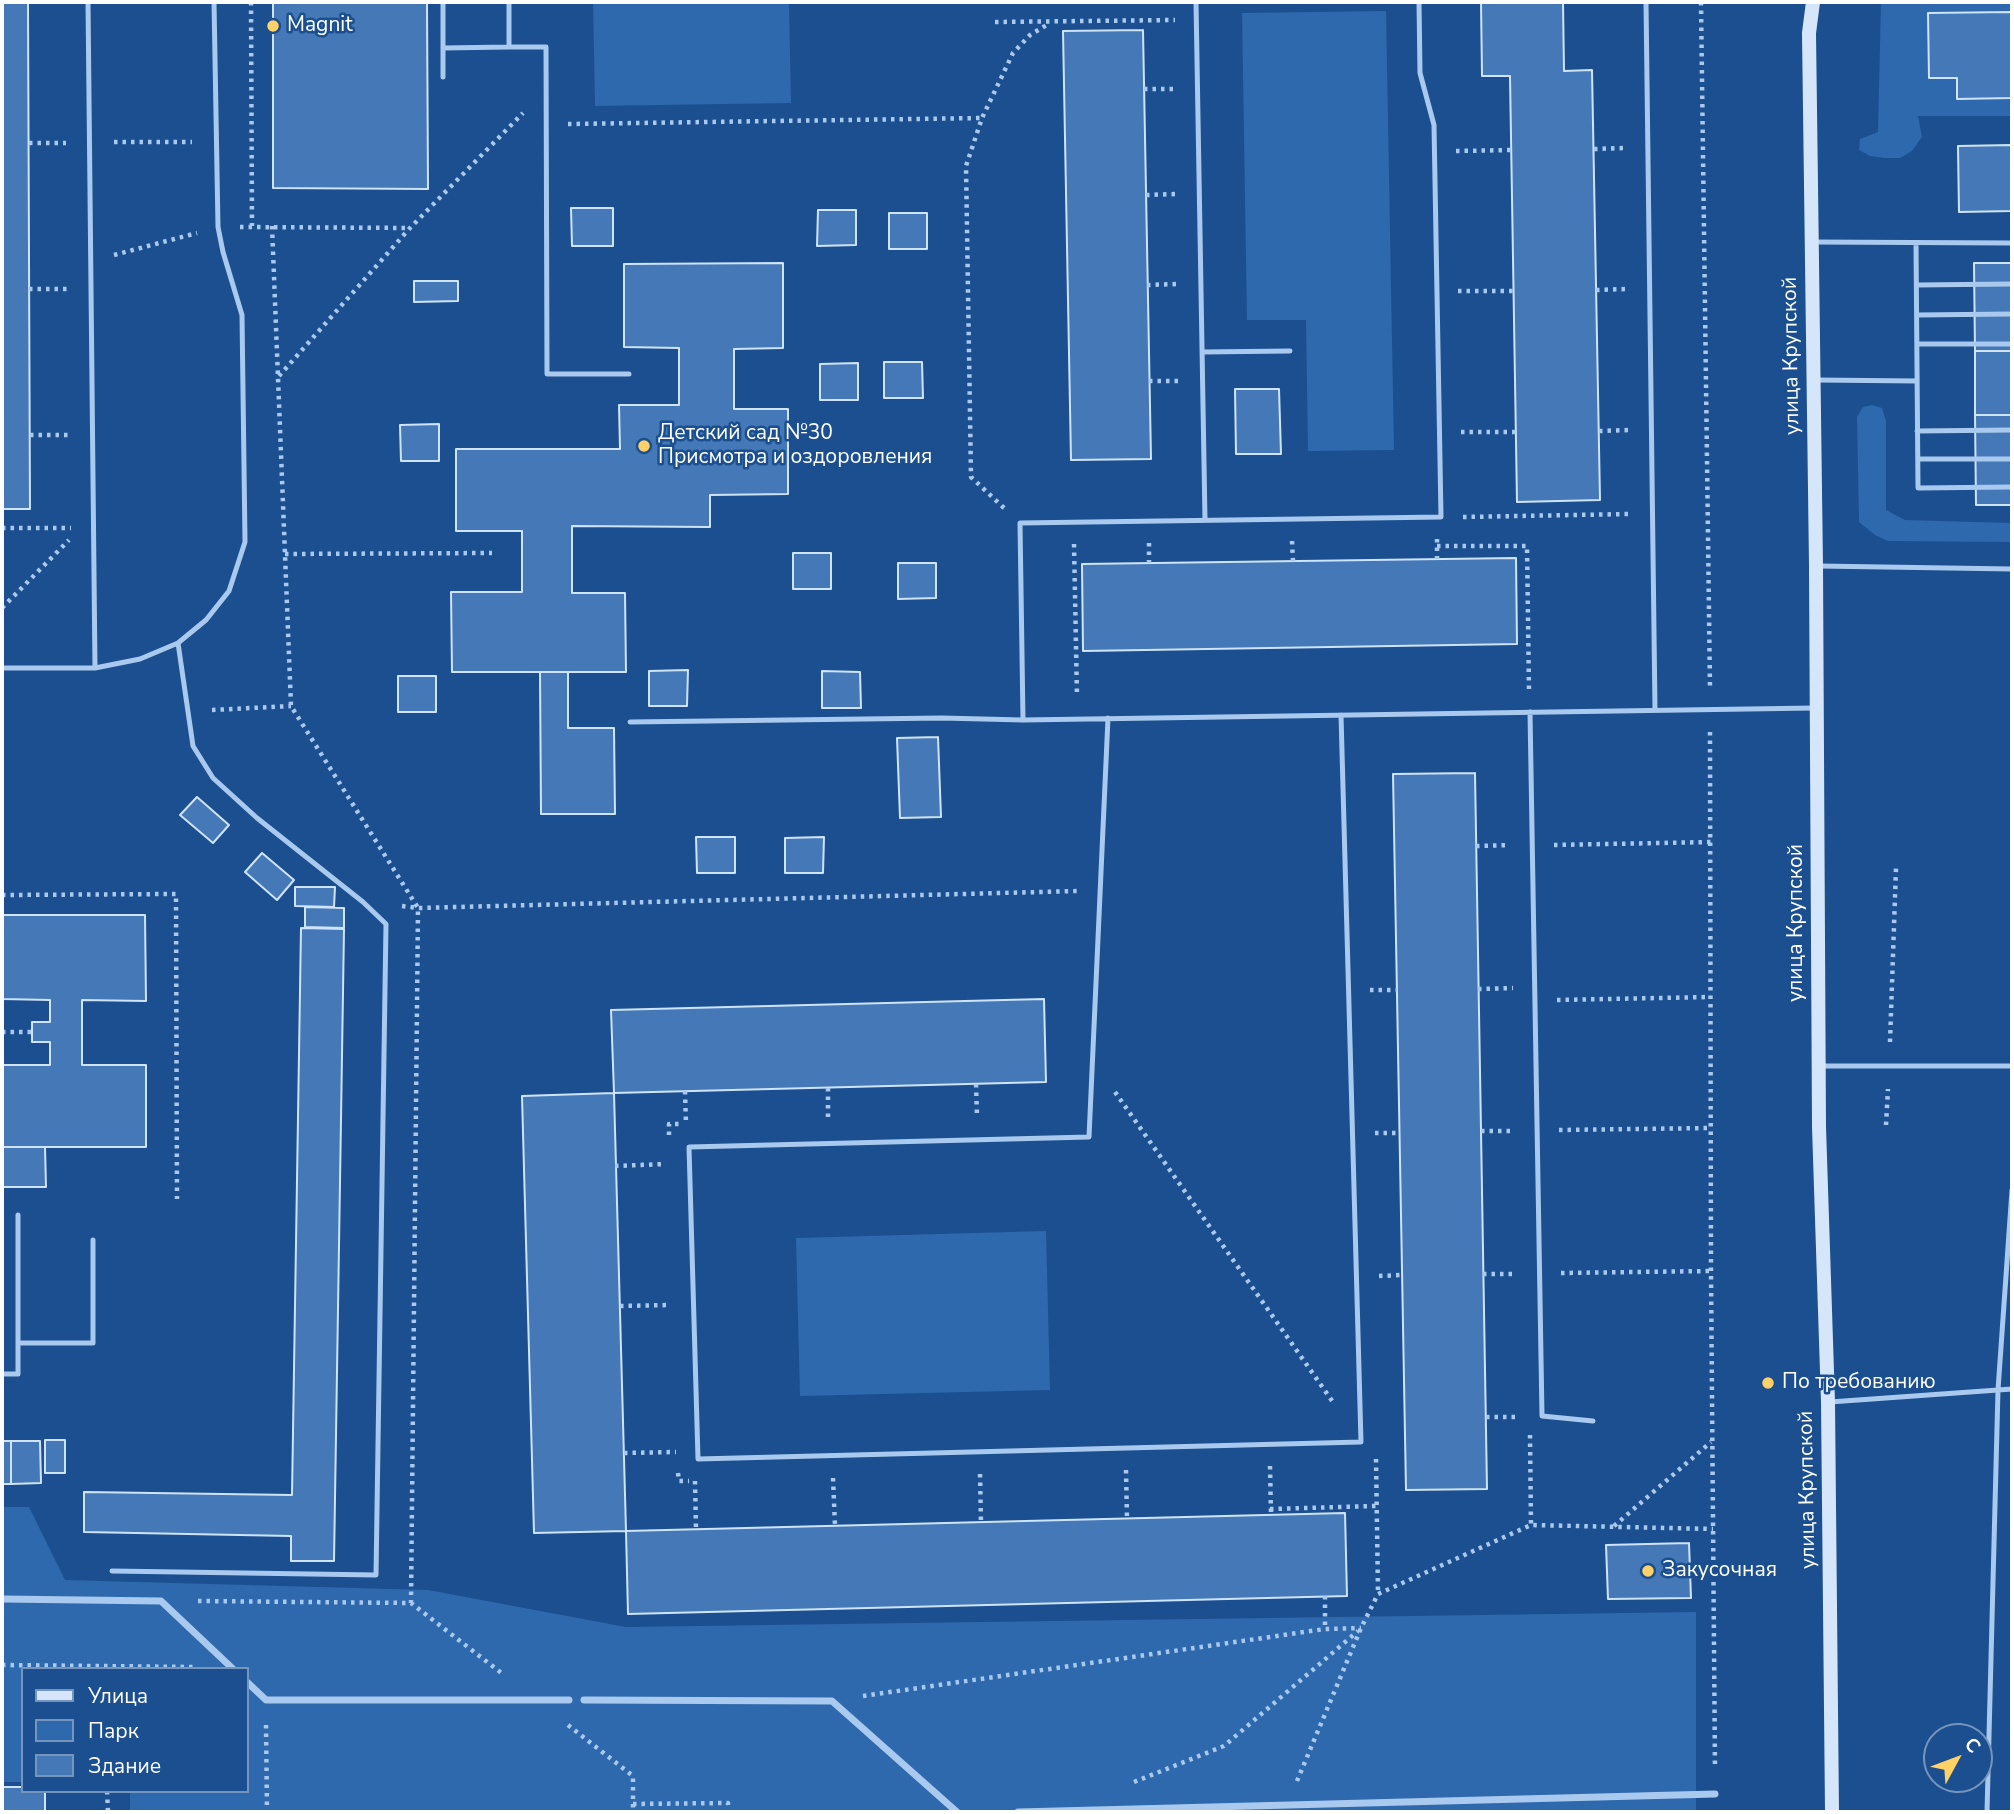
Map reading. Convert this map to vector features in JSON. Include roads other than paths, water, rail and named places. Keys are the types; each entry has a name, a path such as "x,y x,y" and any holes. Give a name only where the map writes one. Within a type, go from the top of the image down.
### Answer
{"main road":[{"name":"улица Крупской","path":"1804,2 1809,33"},
{"name":"улица Крупской","path":"1813,2 1809,33 1816,566 1819,1127 1828,1402 1832,1812"}],"street":[{"path":"2,1599 161,1601 231,1667"},
{"path":"248,1683 266,1700 569,1700"},
{"path":"584,1700 832,1700 957,1812"},
{"path":"1018,1812 1716,1794"}],"lane":[{"path":"88,2 94,668"},
{"path":"2,668 94,668 140,659 178,643 206,620 229,591 245,542 242,315 218,227 214,2"},
{"path":"443,2 443,77"},
{"path":"509,2 509,47"},
{"path":"1196,2 1205,520"},
{"path":"1023,720 1020,523 1441,517 1434,125 1420,73 1419,2"},
{"path":"1646,2 1654,710"},
{"path":"443,48 546,47 547,374 629,374"},
{"path":"1811,242 2012,243"},
{"path":"1916,244 1918,488 2012,487"},
{"path":"1917,285 2012,284"},
{"path":"1917,315 2012,314"},
{"path":"1917,345 2012,344"},
{"path":"1202,352 1290,351"},
{"path":"1813,380 1917,380"},
{"path":"1917,431 2012,430"},
{"path":"1918,459 2012,458"},
{"path":"1816,566 2012,569"},
{"path":"112,1571 376,1575 386,924 363,902 257,818 213,778 193,746 178,643"},
{"path":"631,722 942,718 1023,720 1817,708"},
{"path":"1530,712 1542,1416 1593,1420"},
{"path":"1108,718 1089,1136 689,1147 698,1459 1361,1442 1340,715"},
{"path":"1819,1066 2012,1066"},
{"path":"1987,1812 1998,1390 2012,1190"},
{"path":"2,1374 18,1374 18,1215"},
{"path":"18,1343 93,1343 93,1240"},
{"path":"1828,1402 2012,1390"}],"place":[{"name":"Magnit","path":"273,26"},
{"name":"Детский сад №30 Присмотра и оздоровления","path":"644,446"},
{"name":"По требованию","path":"1768,1383"},
{"name":"Закусочная","path":"1648,1571"}]}
